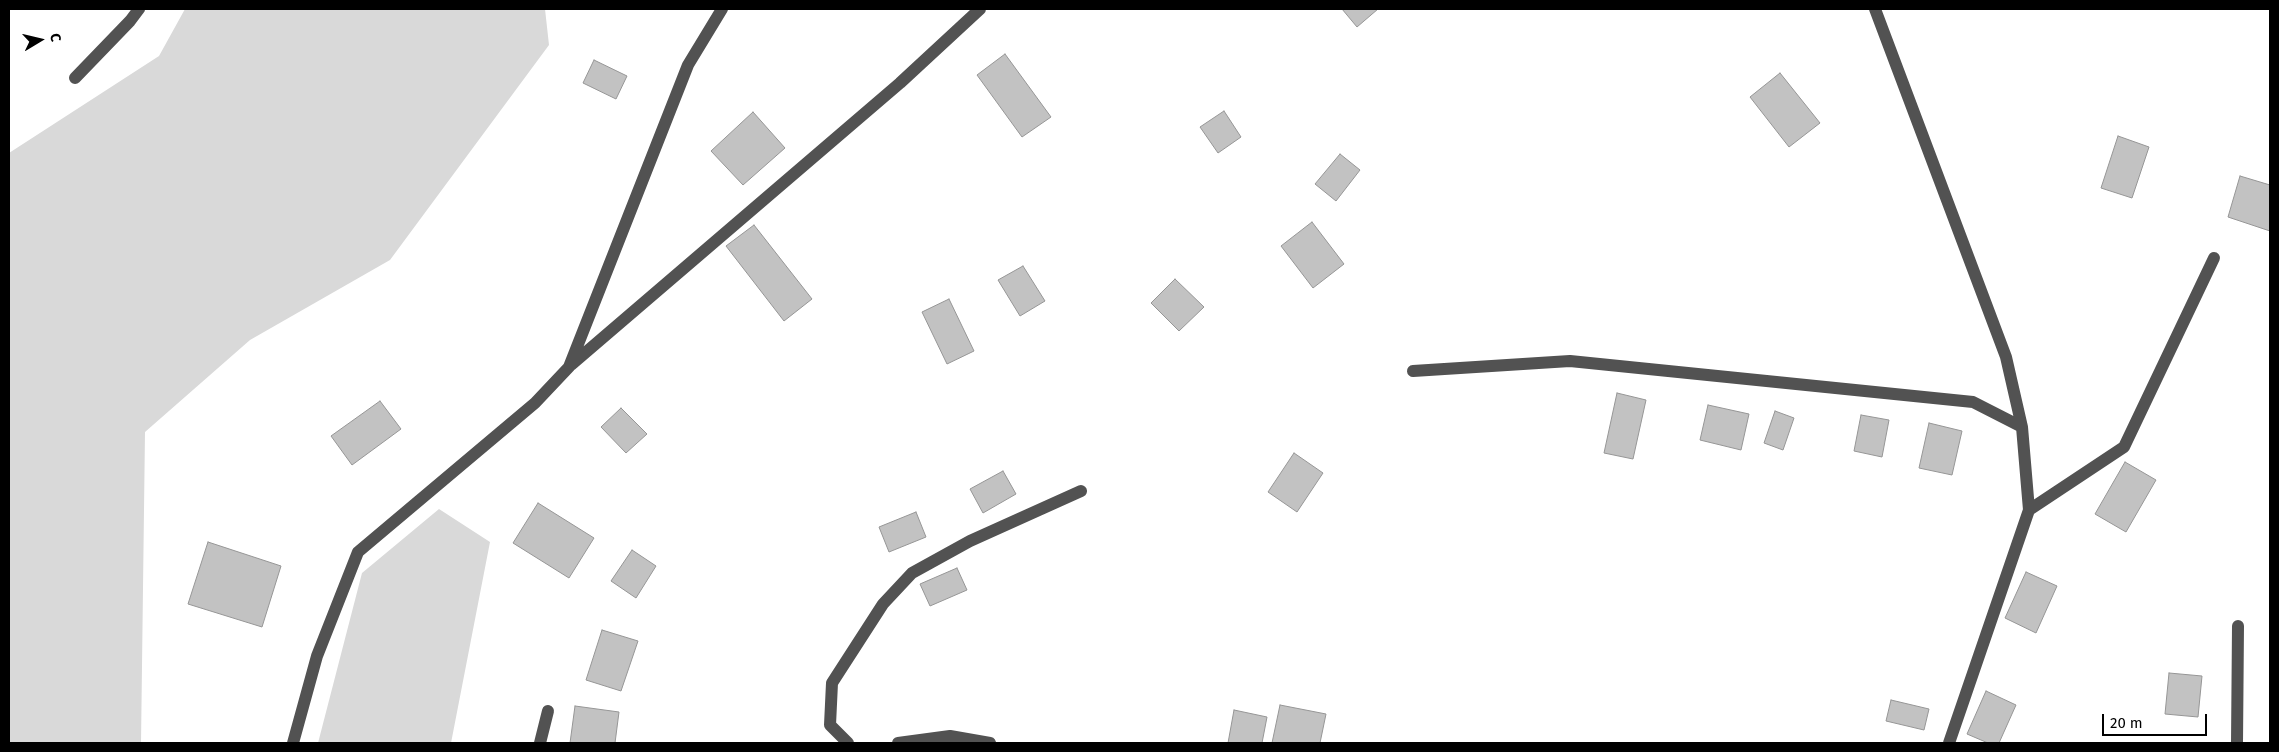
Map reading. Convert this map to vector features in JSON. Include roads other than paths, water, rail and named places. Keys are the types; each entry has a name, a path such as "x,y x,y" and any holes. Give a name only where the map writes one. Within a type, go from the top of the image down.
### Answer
{"street":[{"path":"75,78 130,21 139,9"},
{"path":"570,367 688,65 722,9"},
{"path":"292,743 317,656 358,552 535,402 570,367 900,83 980,9"},
{"path":"1875,9 2006,357 2022,427 2029,510 1949,743"},
{"path":"2029,510 2124,447 2214,258"},
{"path":"1413,371 1570,361 1973,402 2022,427"},
{"path":"848,743 830,725 832,683 883,604 912,573 970,541 1081,491"},
{"path":"2237,743 2238,626"},
{"path":"540,743 548,711"},
{"path":"898,743 950,736 990,743"}]}
